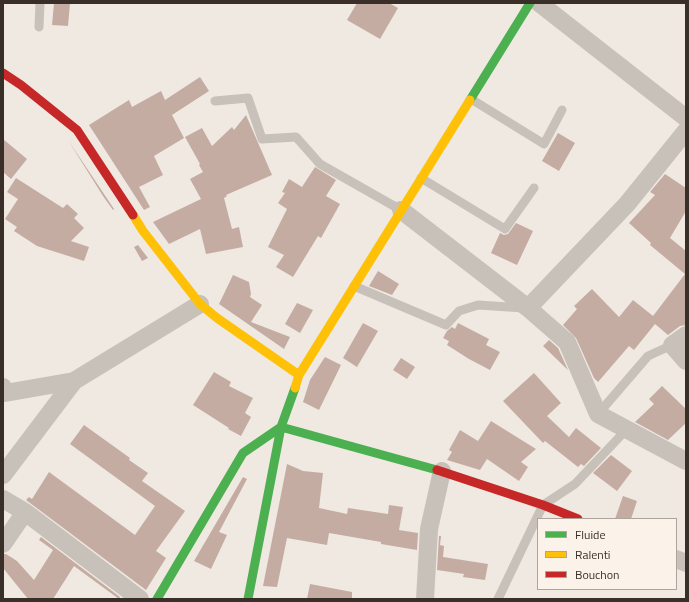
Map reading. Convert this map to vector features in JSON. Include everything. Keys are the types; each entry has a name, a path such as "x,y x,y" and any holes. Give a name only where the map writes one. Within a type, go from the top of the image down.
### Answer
{"street":[{"path":"248,599 281,427 299,375 530,3"},
{"path":"540,3 686,118"},
{"path":"3,73 21,85 77,130 143,231 200,304 217,318 299,375"},
{"path":"528,308 627,204 686,131"},
{"path":"401,210 528,308 567,342 598,414 686,461"},
{"path":"3,475 74,381 200,304"},
{"path":"679,340 686,361"},
{"path":"4,391 74,381"},
{"path":"157,599 243,452 281,427 442,471 543,505 576,518"},
{"path":"425,599 429,529 442,471"},
{"path":"3,499 25,512 140,599"},
{"path":"3,544 25,512"}],"lane":[{"path":"39,27 40,3"},
{"path":"215,101 248,98 262,139 296,137 320,164 401,210"},
{"path":"470,99 544,144 562,110"},
{"path":"421,178 505,229 534,188"},
{"path":"354,286 446,325 459,311 478,305 528,308"},
{"path":"598,414 648,356 679,340"},
{"path":"498,599 543,505 575,484 626,429"}],"building":[{"path":"54,3 70,3 68,26 52,25"},
{"path":"357,3 389,3 398,8 380,39 347,20"},
{"path":"200,77 209,91 172,115 184,138 154,156 163,175 139,187 150,207 144,210 89,125 129,100 132,107 161,91 165,100"},
{"path":"246,115 272,175 226,195 227,196 224,198 232,229 239,227 243,247 206,254 200,229 169,244 153,222 201,199 190,179 203,172 185,137 202,128 212,146 232,127 234,130"},
{"path":"558,133 575,143 559,171 542,161"},
{"path":"3,139 27,159 11,179 3,172"},
{"path":"68,140 114,209 113,210 103,196"},
{"path":"315,167 336,180 326,196 340,204 321,238 318,236 293,277 276,267 284,255 268,247 287,209 278,203 285,193 282,192 289,179 302,187"},
{"path":"665,174 686,188 686,211 670,238 686,251 686,325 680,326 668,335 655,324 634,350 629,346 598,382 594,378 576,338 563,325 577,309 574,306 592,289 619,317 633,300 653,316 685,274 650,245 651,243 629,223 655,195 650,192"},
{"path":"16,178 63,208 67,204 78,214 74,218 84,228 71,241 89,247 84,261 37,246 14,231 17,227 5,219 18,199 7,192"},
{"path":"516,223 533,231 517,265 491,253 500,233 504,235 508,234"},
{"path":"138,245 148,258 142,261 134,247"},
{"path":"378,271 399,284 392,295 369,286"},
{"path":"233,275 249,282 250,297 262,305 251,322 290,337 284,349 219,304"},
{"path":"297,303 313,310 300,333 285,324"},
{"path":"363,323 378,331 357,367 343,358"},
{"path":"458,323 489,339 486,345 500,352 490,370 447,345 449,341 443,338 447,331 452,327 455,329"},
{"path":"549,340 558,348 568,370 543,346"},
{"path":"325,357 341,365 319,410 303,402 310,380"},
{"path":"401,358 415,367 407,379 393,370"},
{"path":"214,372 231,382 229,386 253,398 245,413 251,417 241,436 193,405"},
{"path":"534,373 561,403 547,416 569,437 576,428 601,448 584,466 581,464 578,467 545,441 543,443 503,401"},
{"path":"662,386 686,409 686,423 668,440 635,422 654,404 649,399"},
{"path":"491,421 536,449 521,462 528,467 519,481 487,459 480,470 447,460 452,452 449,450 460,430 478,441"},
{"path":"84,425 148,473 142,481 185,511 156,551 166,558 146,590 26,500 29,497 32,499 49,472 135,535 155,506 70,444"},
{"path":"611,455 632,471 617,491 593,473"},
{"path":"287,464 303,471 323,473 319,508 347,514 348,508 388,514 389,505 403,507 399,530 418,533 417,550 329,533 327,545 287,538 277,587 263,586"},
{"path":"243,477 247,479 219,532 227,535 211,569 194,561"},
{"path":"623,496 637,501 631,518 615,518"},
{"path":"439,536 441,536 440,545 444,546 443,557 488,564 485,580 463,577 464,574 437,570"},
{"path":"41,537 120,597 119,599 74,566 53,599 28,599 3,568 3,554 6,554 17,561 34,580 53,550 39,540"},
{"path":"310,584 352,592 352,599 307,599"}],"traffic: fast":[{"path":"470,100 530,3"},
{"path":"248,599 281,427 295,388"},
{"path":"157,599 243,453 281,427 437,470"}],"traffic: slow":[{"path":"295,388 299,375 470,100"},
{"path":"133,215 143,231 200,304 217,318 299,375"}],"traffic: jam":[{"path":"3,73 21,85 77,130 133,215"},
{"path":"437,470 543,505 576,518"}]}
